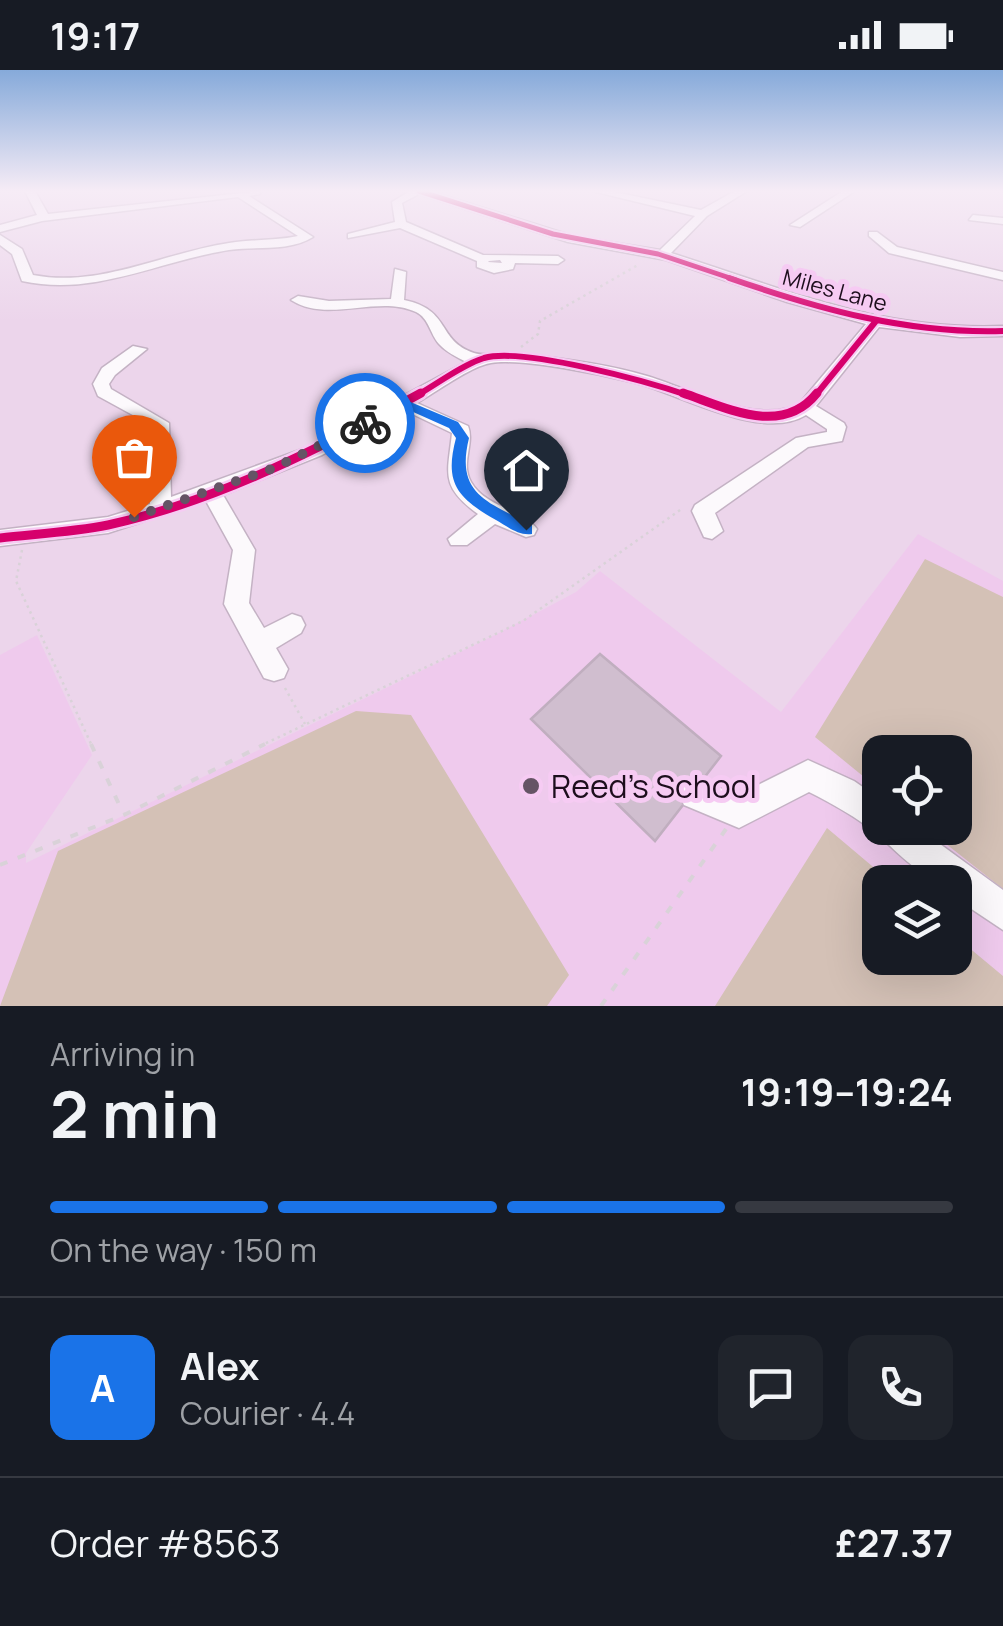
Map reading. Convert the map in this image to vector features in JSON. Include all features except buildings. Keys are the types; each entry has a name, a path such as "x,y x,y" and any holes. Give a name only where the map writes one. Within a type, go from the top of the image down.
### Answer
{"street":[{"path":"0,239 27,278 59,282 126,272 220,248 306,237 302,235"},
{"path":"352,236 357,235"},
{"path":"426,235 483,259 483,266 494,269 508,266 508,259 558,260"},
{"name":"Miles Lane","path":"558,235 660,255 756,288 876,321 930,332 1003,331"},
{"path":"660,255 681,235"},
{"path":"874,235 893,250 1003,276"},
{"path":"396,305 400,277 416,281"},
{"path":"302,305 396,305 432,316 444,340 476,361"},
{"path":"0,538 108,525 211,492 315,451 476,361 516,358 640,379 754,416 792,415 806,408 876,321"},
{"path":"140,349 108,372 101,384 104,392 160,424 161,510"},
{"path":"401,402 461,430 456,463 459,481 476,502 526,530"},
{"path":"712,531 703,511 803,442 835,437 837,428 806,408"},
{"path":"211,492 242,544 236,604 274,669"},
{"path":"459,539 494,514"},
{"path":"259,645 292,626"},
{"path":"695,794 739,812 808,776 862,806"},
{"path":"914,845 1003,912"}],"path":[{"path":"516,358 520,348 538,334 540,322 660,255"},
{"path":"0,865 124,815 367,692 523,621 697,499"},
{"path":"25,533 16,581 124,815"},
{"path":"274,669 306,726"},
{"path":"600,1006 739,812"}],"shaded area":[{"name":"Reed's School","path":"918,534 1003,581 1003,1006 0,1006 0,655 37,635 92,755 26,853 26,863 497,634 576,592 600,571 781,712"},
{"path":"925,559 1003,597 1003,889 947,845 972,845 972,735 862,735 862,775 815,737"},
{"path":"356,711 411,715 569,975 547,1006 0,1006 58,851"},
{"path":"827,828 871,865 862,865 862,975 972,975 972,950 1003,976 1003,1006 715,1006"}],"cycle path":[{"path":"557,235 670,257 792,299 875,322 960,332 1003,331"},
{"path":"0,538 108,525 211,492 315,451 485,358 516,358 640,379 754,417 793,415 806,407 876,321"}],"way so far":[{"path":"134,517 274,468 365,423"}],"place":[{"name":"Reed's School","path":"531,786"}],"route":[{"path":"365,423 401,402 454,425 461,430 462,438 456,463 459,481 476,502 526,530"}]}
